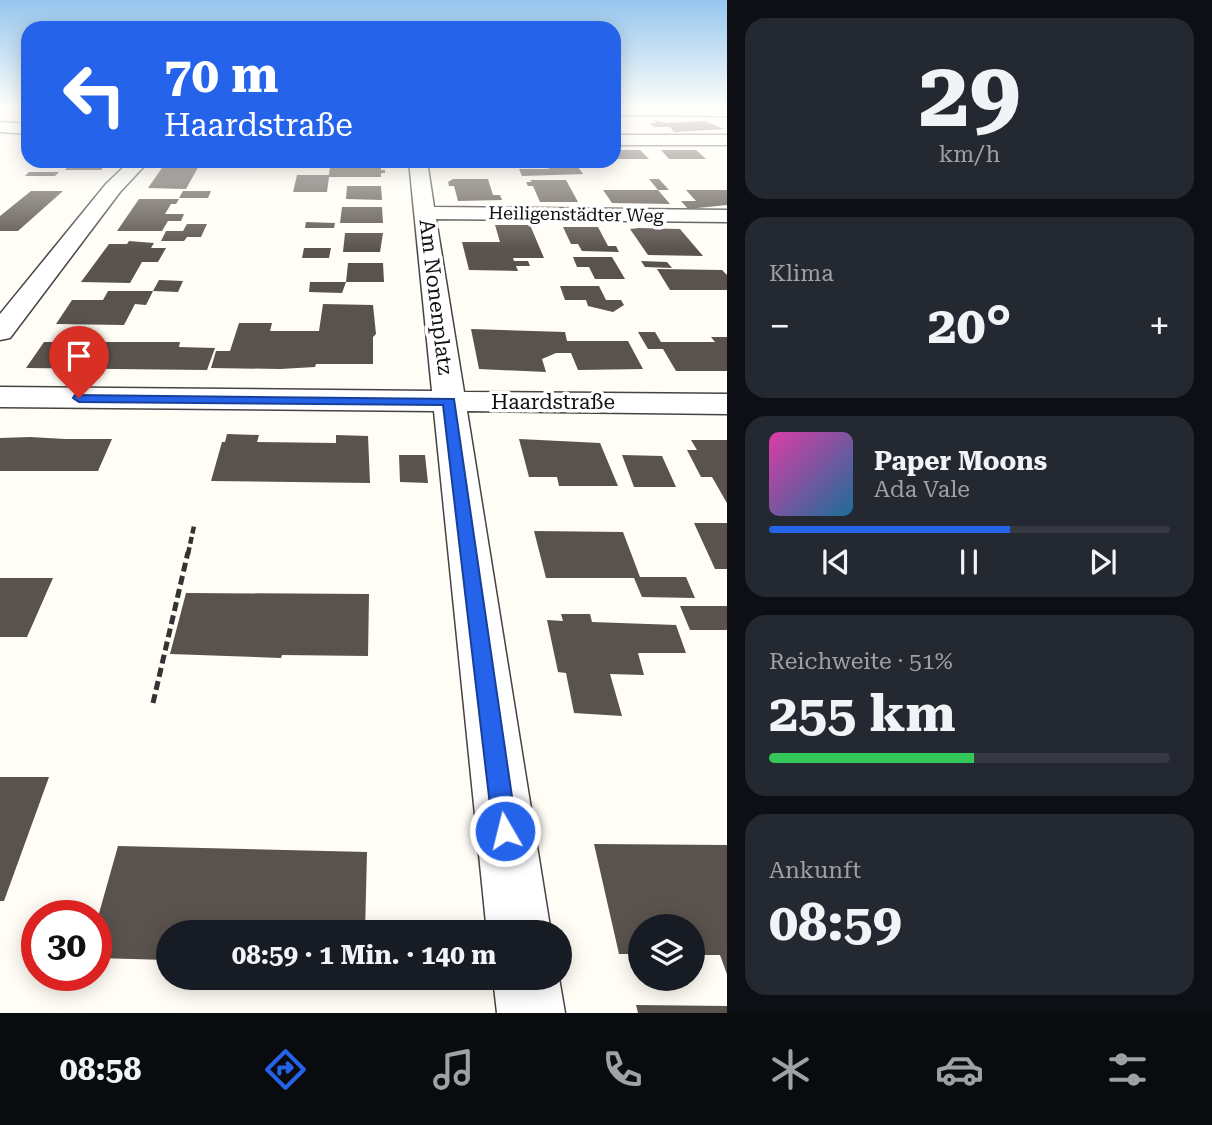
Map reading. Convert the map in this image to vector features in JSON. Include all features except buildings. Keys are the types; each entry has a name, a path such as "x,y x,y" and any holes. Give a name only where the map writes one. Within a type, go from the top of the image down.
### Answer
{"street":[{"path":"0,332 113,188 133,168"},
{"name":"Am Nonenplatz","path":"419,168 518,920"},
{"name":"Heiligenstädter Weg","path":"425,213 727,216"},
{"name":"Haardstraße","path":"0,397 727,404"},
{"path":"528,990 531,1013"}],"path":[{"path":"153,703 194,526"}],"route":[{"path":"79,398 449,401 505,831"}]}
